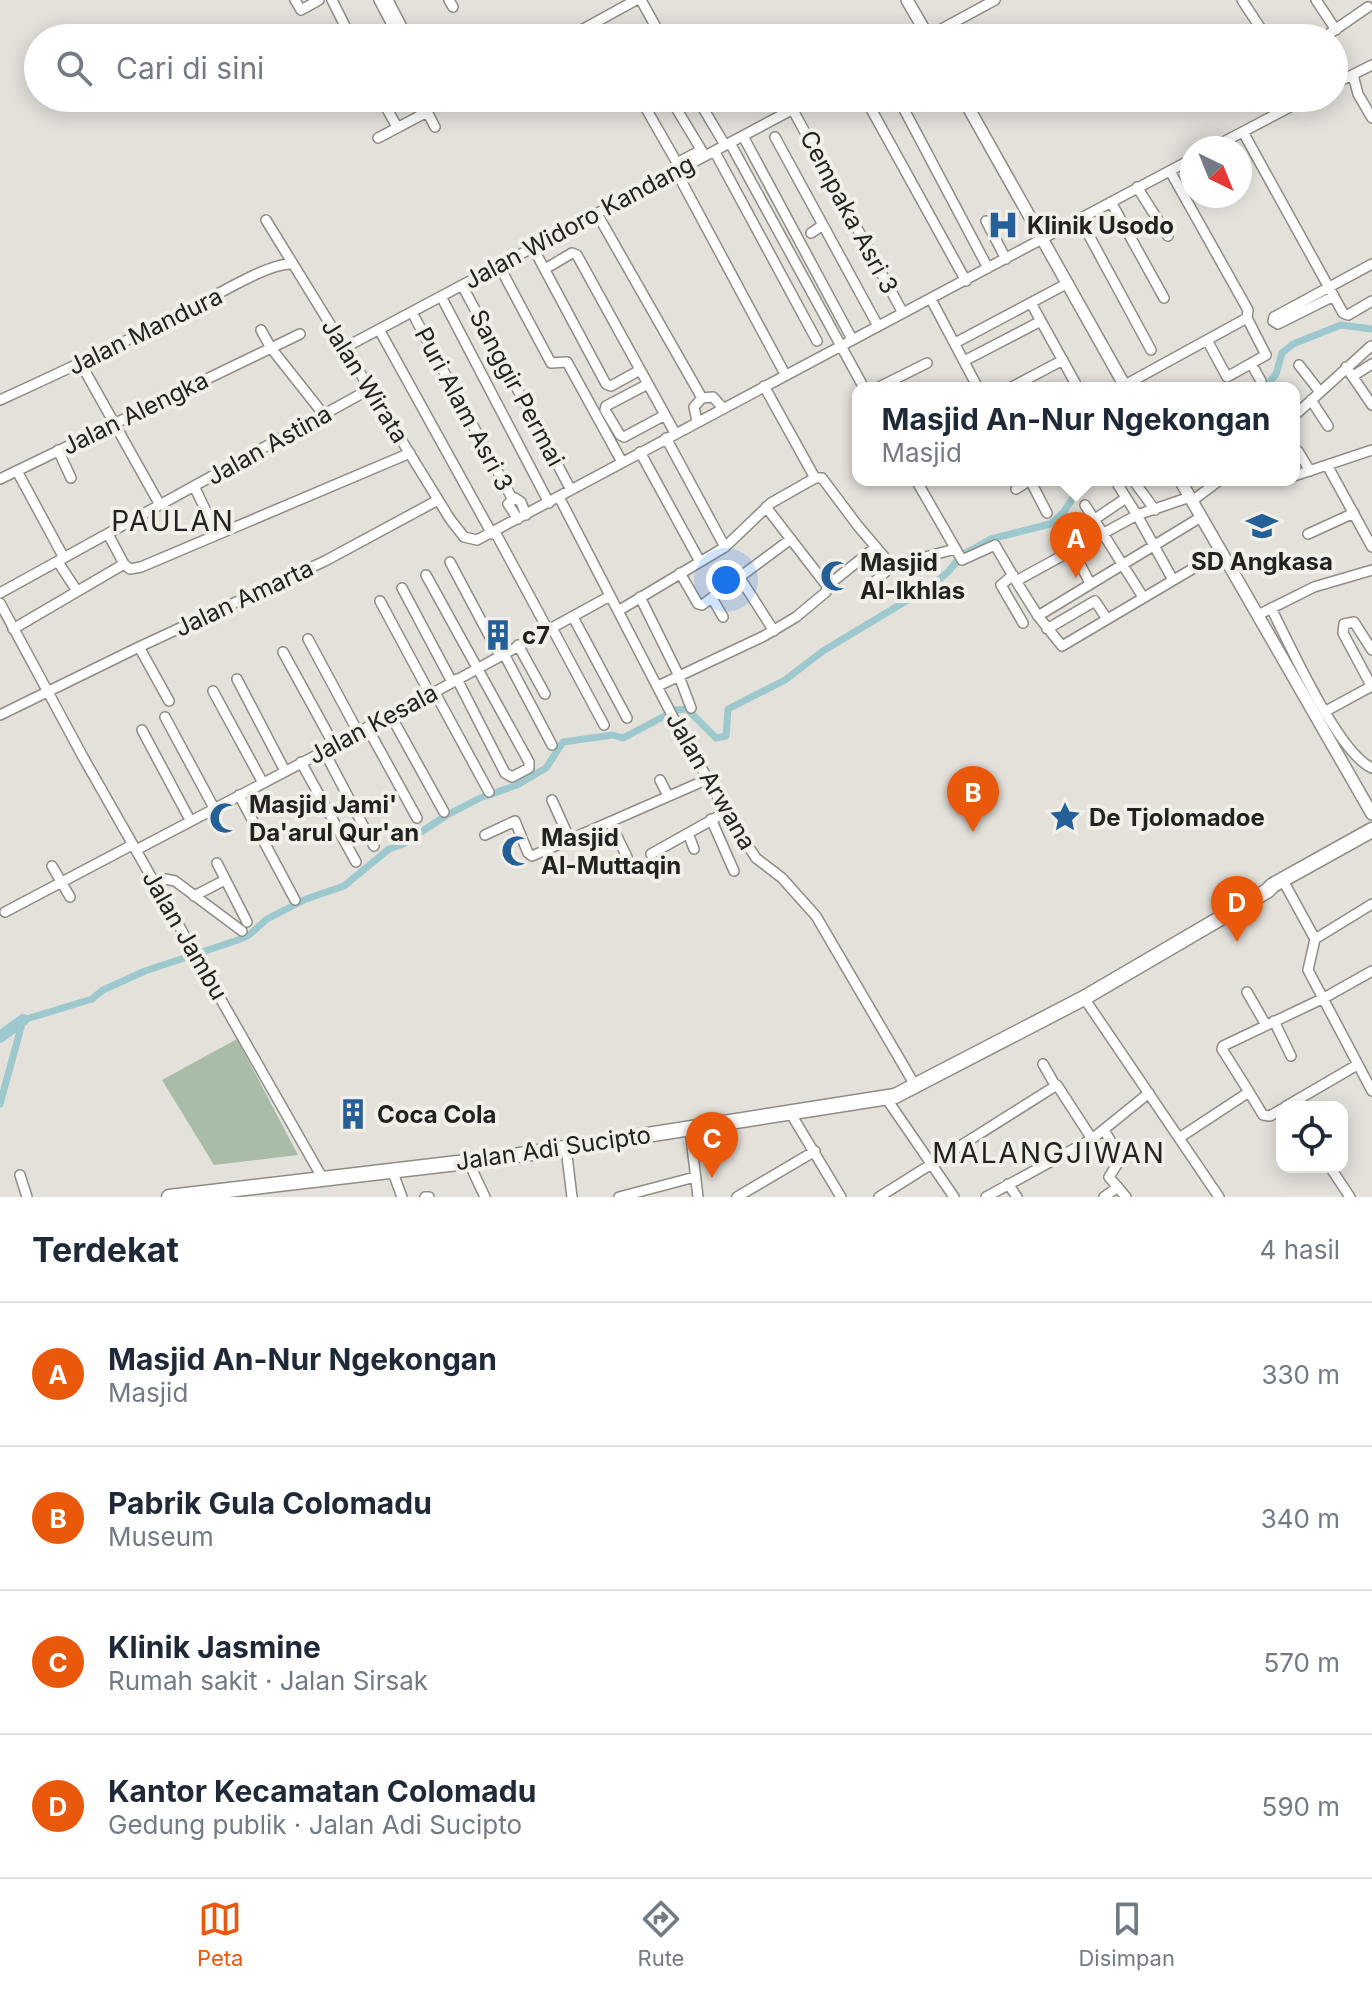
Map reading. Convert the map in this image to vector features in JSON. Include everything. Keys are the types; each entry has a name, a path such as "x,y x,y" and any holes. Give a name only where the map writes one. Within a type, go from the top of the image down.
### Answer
{"highway":[{"name":"Jalan Adi Sucipto","path":"169,1197 285,1188 323,1179 566,1148 886,1098 916,1087 1084,998 1372,830"},
{"name":"Jalan Adi Sucipto","path":"1267,891 1277,891 1372,838"}],"main road":[{"path":"907,0 920,24"},
{"path":"971,112 1123,382"},
{"path":"1183,486 1372,814"}],"street":[{"path":"295,0 301,10 319,0"},
{"path":"332,0 344,24"},
{"path":"379,0 393,24"},
{"path":"388,0 400,24"},
{"path":"593,24 638,0 653,24"},
{"path":"950,24 993,0"},
{"path":"1242,0 1258,24"},
{"path":"1316,0 1332,24"},
{"path":"1344,24 1368,7"},
{"path":"1348,77 1372,65"},
{"path":"1353,75 1358,94 1372,118"},
{"path":"389,112 397,127"},
{"path":"378,138 427,112 435,127"},
{"path":"648,112 785,374"},
{"path":"678,112 703,153"},
{"path":"706,112 728,144 861,382"},
{"name":"Jalan Widoro Kandang","path":"344,348 703,153 728,144 790,112"},
{"name":"Cempaka Asri 3","path":"790,112 903,313"},
{"path":"873,112 966,281"},
{"path":"905,112 988,268"},
{"path":"1235,136 1281,112"},
{"path":"1243,132 1343,313 1348,315 1372,301"},
{"path":"775,137 878,326"},
{"path":"744,138 852,339"},
{"path":"716,154 817,341 818,356"},
{"path":"494,533 722,407 1180,166"},
{"path":"1170,171 1248,310 1247,318 1266,355 1227,377"},
{"path":"1137,187 1168,236"},
{"path":"1111,202 1164,298"},
{"path":"600,219 702,398"},
{"path":"1080,219 1151,350"},
{"name":"Jalan Wirata","path":"266,220 438,500 464,537 477,540 494,533"},
{"path":"986,221 1006,259"},
{"path":"811,233 823,225"},
{"path":"545,269 572,253 577,255 665,415 670,435 725,547"},
{"path":"538,257 606,384 611,386 640,370"},
{"name":"Jalan Mandura","path":"0,400 81,364 247,280 291,264"},
{"path":"1331,292 1274,317 1274,323 1278,324 1331,292 1372,264"},
{"path":"504,275 551,363 567,362 622,462"},
{"path":"955,343 1068,283"},
{"name":"Sanggir Permai","path":"463,287 571,490"},
{"path":"444,302 549,503"},
{"path":"933,303 975,382"},
{"path":"1031,303 1075,382"},
{"name":"Puri Alam Asri 3","path":"415,318 513,500 521,502 522,517"},
{"path":"1132,382 1247,318"},
{"path":"964,361 1041,321"},
{"path":"261,330 271,348 324,415"},
{"path":"381,333 604,725"},
{"name":"Jalan Alengka","path":"0,479 300,334"},
{"path":"1207,340 1230,382"},
{"path":"817,341 829,350"},
{"path":"1350,372 1371,346"},
{"path":"1021,382 1063,360"},
{"path":"889,382 927,363"},
{"path":"81,364 160,505"},
{"path":"1300,410 1350,372 1372,364"},
{"path":"1252,365 1261,381"},
{"path":"1299,365 1320,392"},
{"path":"1350,372 1370,400"},
{"path":"648,384 606,406 605,410 624,437 665,415"},
{"path":"764,386 815,478"},
{"name":"Jalan Astina","path":"0,593 370,389"},
{"path":"697,421 694,407 702,398 713,397 722,407"},
{"path":"1311,400 1328,426"},
{"path":"58,450 71,478"},
{"path":"1300,474 1372,450"},
{"path":"640,452 698,558"},
{"path":"108,534 127,568 135,569 410,453"},
{"path":"1300,454 1310,471"},
{"path":"1327,465 1371,543"},
{"path":"17,471 77,591"},
{"path":"618,611 725,547 766,507 815,478 822,478 829,486 892,566"},
{"path":"194,486 217,534"},
{"path":"919,486 958,554"},
{"path":"1016,489 1021,486"},
{"path":"1033,486 1047,513"},
{"path":"1119,486 1173,580"},
{"path":"1137,486 1155,510"},
{"path":"1023,623 1001,585 1073,551 1137,515 1191,499 1211,486"},
{"name":"Jalan Arwana","path":"559,497 726,812 756,858 782,878 816,916 916,1087"},
{"path":"1095,519 1126,498"},
{"name":"Jalan Amarta","path":"0,715 325,561 438,500"},
{"path":"1085,505 1143,597"},
{"path":"766,507 827,586"},
{"path":"1308,534 1354,513"},
{"path":"1038,616 1201,517"},
{"path":"680,573 698,604 702,605 791,539"},
{"path":"871,585 892,566 933,553 958,554 995,545 1038,616 1062,646 1221,552"},
{"path":"658,686 774,631 796,617 826,592 827,586 876,547"},
{"path":"1073,551 1090,583"},
{"path":"450,562 552,745"},
{"path":"13,629 124,564"},
{"path":"1258,615 1314,587 1372,570"},
{"path":"402,588 505,773 512,777 526,769 529,762 426,575"},
{"path":"740,578 774,631"},
{"name":"Jalan Kesala","path":"5,912 263,783 610,596"},
{"path":"640,597 679,676 691,708"},
{"path":"712,598 723,617"},
{"path":"380,601 489,792"},
{"path":"1047,629 1095,601 1107,619"},
{"name":"Jalan Jambu","path":"0,603 134,847 323,1179"},
{"path":"1271,608 1347,747 1359,761 1372,768"},
{"path":"573,617 627,718"},
{"path":"1326,711 1372,686 1343,633 1344,624 1354,622 1372,650"},
{"path":"308,639 417,818"},
{"path":"518,645 545,694"},
{"path":"139,647 169,701"},
{"path":"283,652 334,745"},
{"path":"237,679 285,771"},
{"path":"213,691 263,783"},
{"path":"391,716 444,812"},
{"path":"165,717 214,808"},
{"path":"142,730 190,820"},
{"path":"324,751 374,846"},
{"path":"301,762 356,862"},
{"path":"485,835 515,821 532,856 708,779"},
{"path":"660,780 668,796"},
{"path":"239,795 295,900"},
{"path":"552,800 570,840"},
{"path":"651,854 726,812"},
{"path":"711,819 734,871"},
{"path":"610,822 627,857"},
{"path":"688,833 694,849"},
{"path":"155,883 170,879 244,926 217,863"},
{"path":"52,866 70,897"},
{"path":"194,896 225,880"},
{"path":"1286,886 1315,939"},
{"path":"1370,1085 1307,966 1315,939 1372,904"},
{"path":"1276,1113 1263,1115 1222,1047 1372,971"},
{"path":"1247,992 1291,1056"},
{"path":"1084,998 1219,1197"},
{"path":"1043,1064 1092,1139"},
{"path":"1296,1101 1357,1065"},
{"path":"879,1197 1055,1085"},
{"path":"1179,1138 1249,1092"},
{"path":"986,1197 1092,1139 1149,1093"},
{"path":"886,1098 954,1197"},
{"path":"791,1114 841,1197"},
{"path":"690,1129 698,1197"},
{"path":"1104,1130 1121,1158 1109,1175 1126,1197"},
{"path":"566,1148 572,1197"},
{"path":"737,1197 815,1151"},
{"path":"468,1161 485,1197"},
{"path":"392,1170 402,1197"},
{"path":"1334,1173 1350,1197"},
{"path":"20,1175 27,1197"},
{"path":"619,1197 695,1177"},
{"path":"1008,1184 1017,1197"},
{"path":"756,1186 762,1197"},
{"path":"1104,1197 1118,1187"}],"green space":[{"path":"237,1039 298,1155 214,1165 162,1080"}],"waterway":[{"path":"1270,382 1276,374 1282,353 1293,344 1341,325 1372,329"},
{"path":"0,1104 23,1020 92,999 103,990 145,971 249,935 267,919 306,899 344,886 389,849 403,844 447,815 480,798 517,785 546,768 563,742 613,735 623,738 676,710 687,709 716,738 726,736 728,709 785,680 823,651 931,586 962,555 991,539 1050,524 1063,513 1077,486"},
{"path":"0,1037 23,1020"}],"place":[{"name":"Klinik Usodo","path":"1003,225"},
{"name":"SD Angkasa","path":"1262,526"},
{"name":"Masjid Al-Ikhlas","path":"836,576"},
{"name":"Masjid An-Nur Ngekongan","path":"1076,578"},
{"name":"c7","path":"498,635"},
{"name":"De Tjolomadoe","path":"1065,817"},
{"name":"Masjid Jami' Da'arul Qur'an","path":"225,818"},
{"name":"Pabrik Gula Colomadu","path":"973,832"},
{"name":"Masjid Al-Muttaqin","path":"517,851"},
{"name":"Kantor Kecamatan Colomadu","path":"1237,942"},
{"name":"Coca Cola","path":"353,1114"},
{"name":"Klinik Jasmine","path":"712,1178"}],"district":[{"name":"PAULAN","path":"173,521"},
{"name":"MALANGJIWAN","path":"1049,1153"}]}
